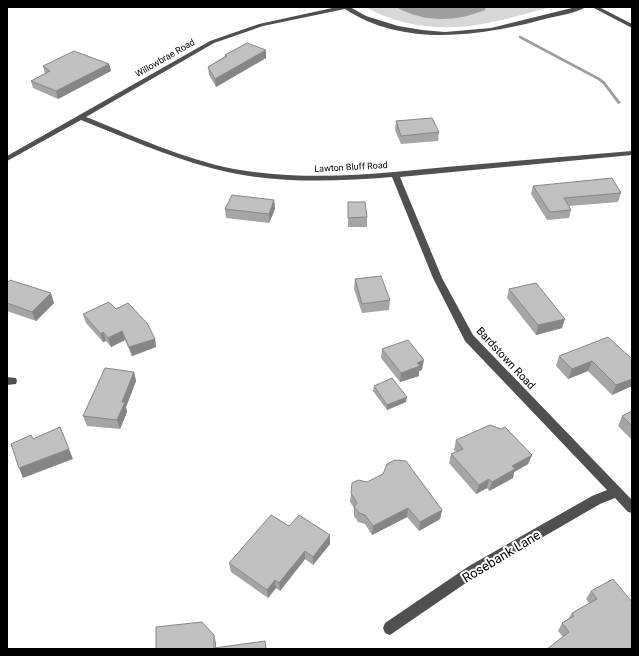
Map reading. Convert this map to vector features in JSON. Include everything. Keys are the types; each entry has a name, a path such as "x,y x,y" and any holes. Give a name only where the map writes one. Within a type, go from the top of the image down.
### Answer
{"street":[{"path":"346,7 363,17 385,25 423,32 454,33 491,30 583,7"},
{"name":"Willowbrae Road","path":"7,159 192,52 222,37 266,23 346,7"},
{"path":"595,7 632,26"},
{"name":"Lawton Bluff Road","path":"80,117 177,156 205,164 235,172 301,179 368,177 632,153"},
{"name":"Bardstown Road","path":"395,174 436,277 469,338 632,508"},
{"name":"Rosebank Lane","path":"390,628 474,570 596,500 616,492"}],"shaded area":[{"path":"366,7 551,7 491,22 468,26 437,27 422,26 392,19"},
{"path":"396,7 486,7 485,10 463,17 440,19 418,16"}],"building":[{"path":"247,43 266,50 215,79 208,67 227,56 225,55"},
{"path":"74,51 109,64 56,91 31,81 50,71 43,66"},
{"path":"432,118 439,132 401,136 396,121"},
{"path":"612,178 621,193 564,198 571,210 550,212 533,186"},
{"path":"232,195 274,200 269,214 225,209"},
{"path":"348,202 365,202 367,217 348,218"},
{"path":"381,276 390,300 362,304 355,279"},
{"path":"10,280 51,293 32,312 7,303 7,283"},
{"path":"536,283 565,319 538,325 509,289"},
{"path":"109,302 116,309 128,303 147,323 155,339 129,347 122,331 108,338 103,332 101,334 83,314"},
{"path":"608,337 632,359 632,379 616,385 592,361 572,369 559,356"},
{"path":"408,340 424,360 417,363 420,366 401,373 382,349"},
{"path":"105,368 134,372 122,402 125,402 117,420 83,416"},
{"path":"392,378 407,397 387,405 374,386"},
{"path":"632,411 632,426 622,416"},
{"path":"490,425 501,429 505,427 532,455 512,466 515,469 492,482 489,479 479,485 451,454 463,449 456,440"},
{"path":"60,427 69,449 19,468 11,444 31,435 33,439"},
{"path":"395,460 406,461 442,510 420,522 408,508 373,526 365,515 359,513 354,507 357,503 351,493 352,483 358,480 367,482 383,474 387,464"},
{"path":"271,515 289,526 299,515 330,535 313,557 305,551 279,583 275,580 267,590 229,563"},
{"path":"613,579 632,602 631,649 547,649 569,632 562,623 574,616 572,613 597,599 591,591"},
{"path":"202,622 214,635 214,648 265,641 266,649 156,649 156,627"}],"waterway":[{"path":"520,37 599,79 604,83 619,103"}]}
